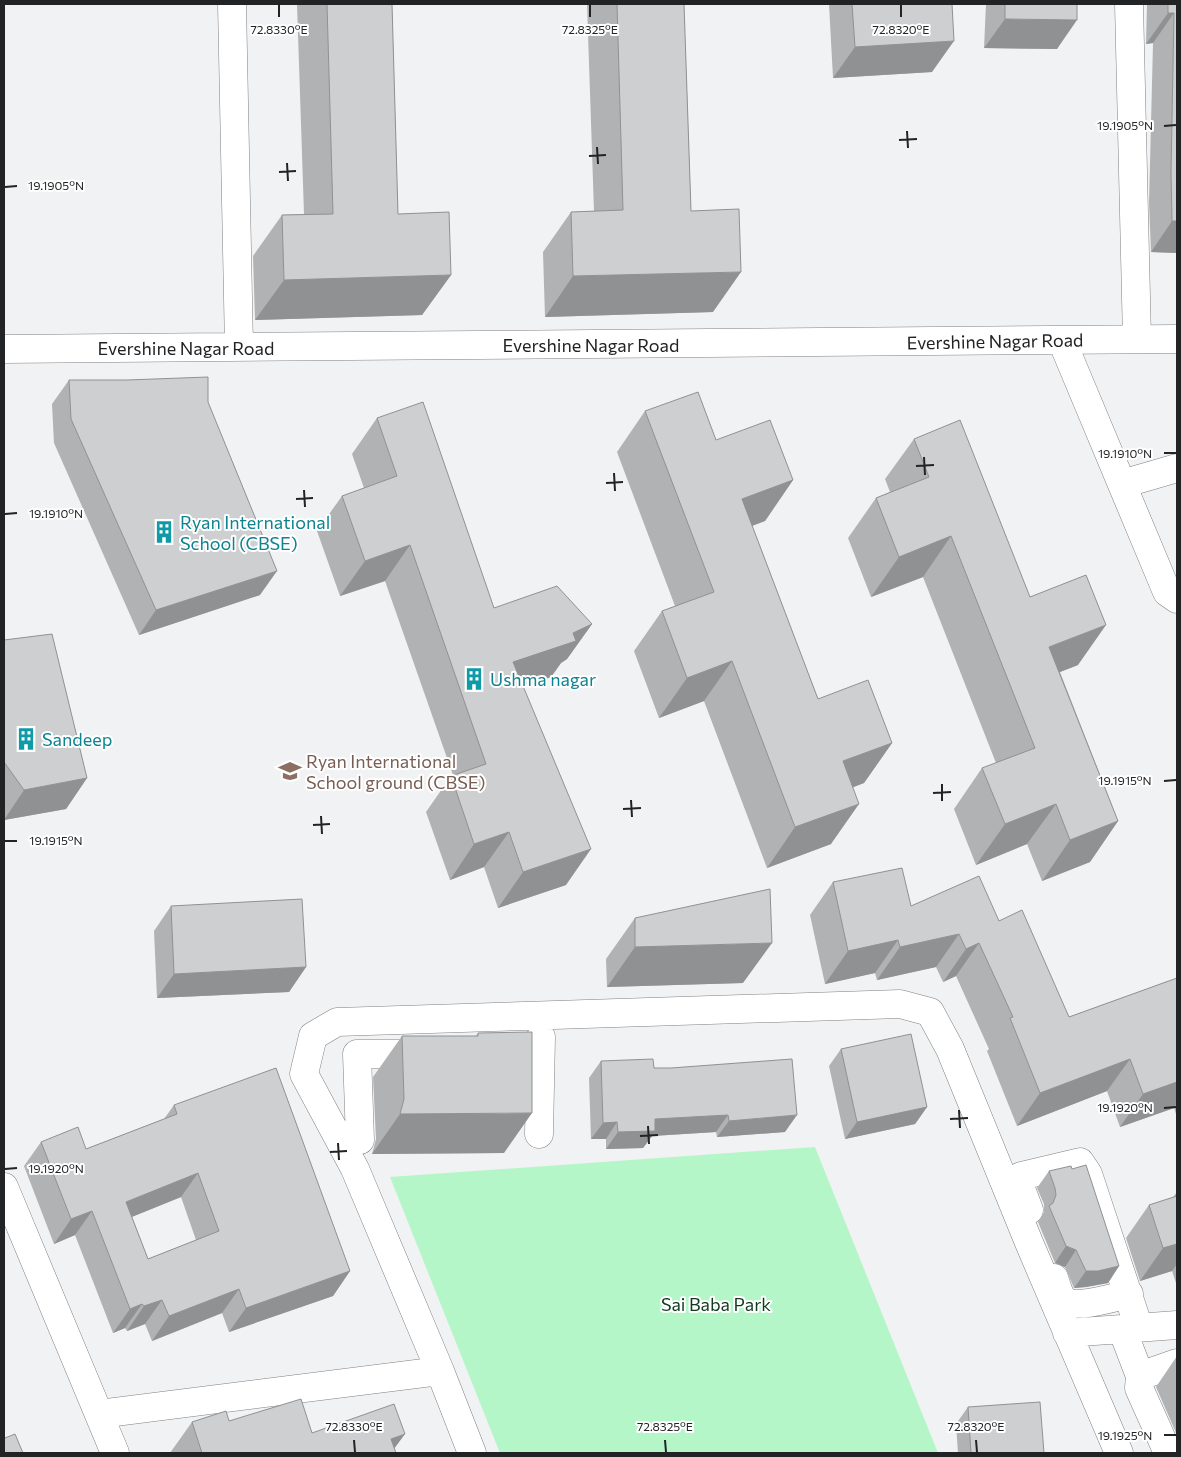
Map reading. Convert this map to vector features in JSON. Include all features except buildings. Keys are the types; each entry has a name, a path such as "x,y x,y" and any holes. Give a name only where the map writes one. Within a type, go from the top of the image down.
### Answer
{"street":[{"path":"232,4 239,347"},
{"path":"1129,4 1137,339"},
{"name":"Evershine Nagar Road","path":"4,349 1177,339"},
{"path":"1062,341 1167,592 1177,598"},
{"path":"1122,484 1177,468"},
{"path":"472,1453 440,1371 355,1169 304,1074 313,1036 337,1022 900,1004 930,1012 950,1049 1060,1296 1068,1302 1081,1304 1129,1294"},
{"path":"539,1134 542,1016"},
{"path":"356,1022 360,1140"},
{"path":"357,1054 540,1054"},
{"path":"1119,1453 1067,1333 1036,1244 1018,1180 1021,1176 1080,1162 1088,1174 1129,1294 1131,1329 1142,1389 1168,1453"},
{"path":"4,1187 115,1453"},
{"path":"1067,1333 1177,1325"},
{"path":"1102,1414 1142,1389 1177,1363"},
{"path":"99,1414 440,1371"}],"green space":[{"name":"Sai Baba Park","path":"815,1147 938,1453 500,1453 390,1177"}],"place":[{"name":"Ryan International School (CBSE)","path":"164,532"},
{"name":"Ushma nagar","path":"474,679"},
{"name":"Sandeep","path":"26,739"},
{"name":"Ryan International School ground (CBSE)","path":"290,771"}]}
